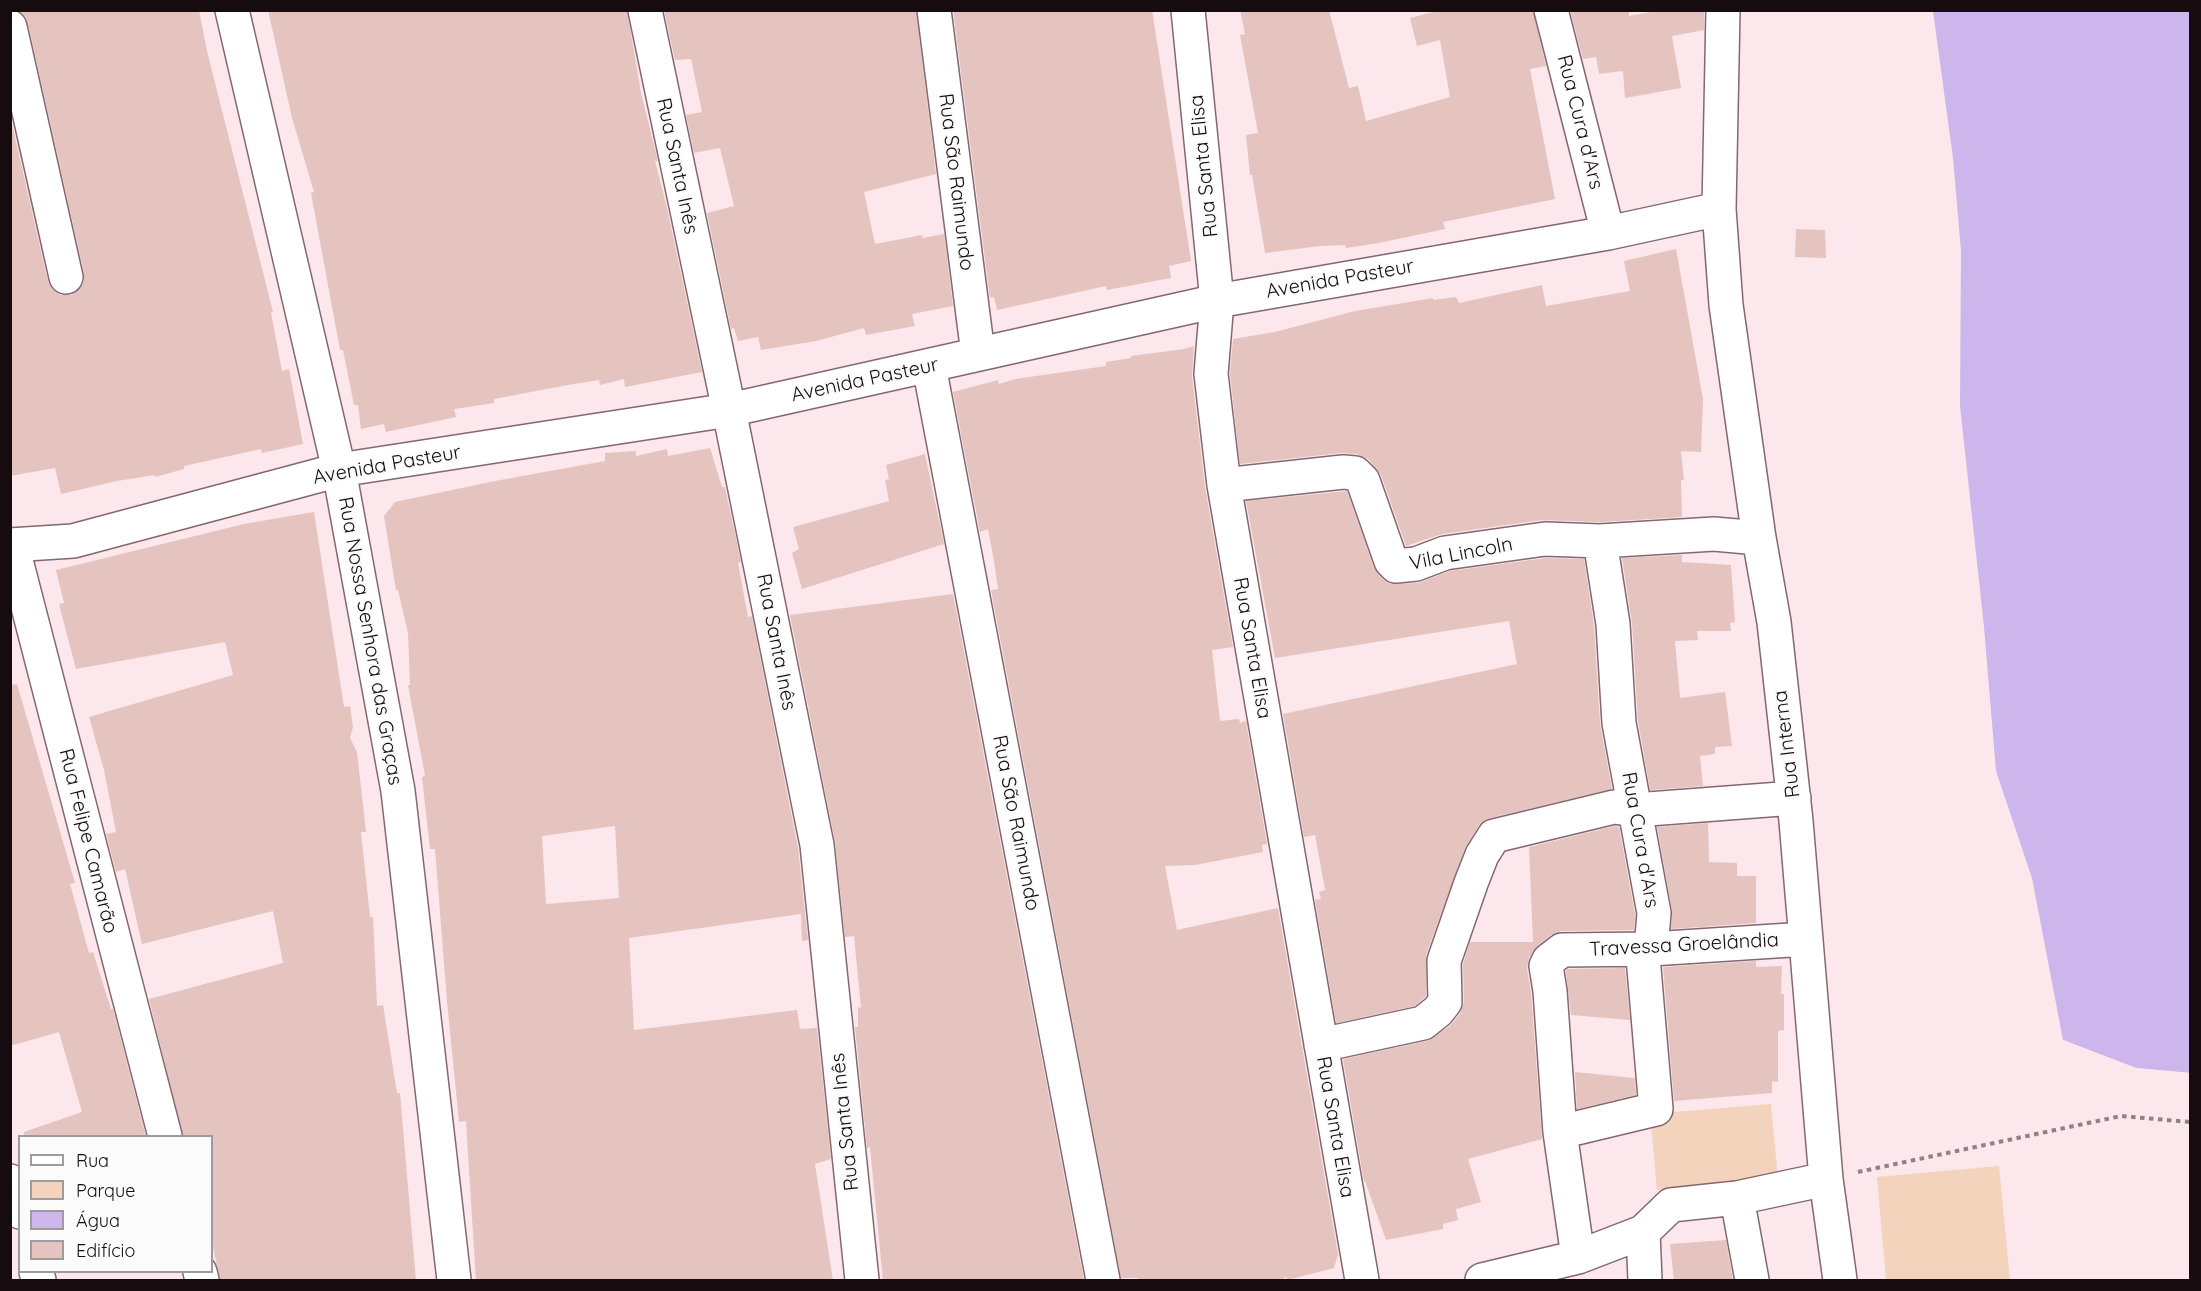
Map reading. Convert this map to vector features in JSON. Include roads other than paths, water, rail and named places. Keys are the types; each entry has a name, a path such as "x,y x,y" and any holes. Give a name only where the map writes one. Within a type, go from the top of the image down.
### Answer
{"street":[{"name":"Rua Nossa Senhora das Graças","path":"232,10 339,470 398,791 454,1281"},
{"name":"Rua Santa Inês","path":"645,10 817,844 862,1281"},
{"name":"Rua São Raimundo","path":"934,10 978,354"},
{"name":"Rua Santa Elisa","path":"1188,10 1217,301 1211,374 1224,485 1362,1281"},
{"name":"Rua Cura d'Ars","path":"1551,10 1608,233"},
{"name":"Rua Interna","path":"1723,10 1719,209 1726,305 1773,622 1794,798 1826,1179 1840,1281"},
{"path":"10,27 66,277"},
{"name":"Avenida Pasteur","path":"11,545 73,541 339,470 729,410 1217,301 1608,233 1719,209"},
{"name":"Rua São Raimundo","path":"929,366 1103,1281"},
{"name":"Vila Lincoln","path":"1224,485 1343,472 1354,473 1363,481 1391,561 1396,566 1416,564 1445,554 1545,539 1600,541 1714,534 1759,538"},
{"name":"Rua Cura d'Ars","path":"1560,1132 1656,1109 1643,957 1651,949 1654,913 1618,723 1613,624 1600,541"},
{"name":"Rua Felipe Camarão","path":"11,545 164,1135"},
{"path":"1321,1045 1423,1023 1438,1011 1445,1002 1444,961 1470,883 1482,855 1494,837 1614,807 1635,810 1794,798"},
{"name":"Travessa Groelândia","path":"1560,1132 1550,991 1546,966 1549,960 1562,950 1651,949 1806,939"},
{"path":"1560,1132 1578,1257"},
{"path":"1482,1281 1578,1257 1643,1232 1671,1205 1737,1198 1826,1179"},
{"path":"10,1181 18,1206"},
{"path":"1737,1198 1752,1281"},
{"path":"1643,1232 1646,1281"}],"water":[{"path":"1933,11 2190,11 2190,1073 2136,1068 2063,1040 2032,878 1996,771 1984,627 1960,406 1961,251 1953,158"}]}
